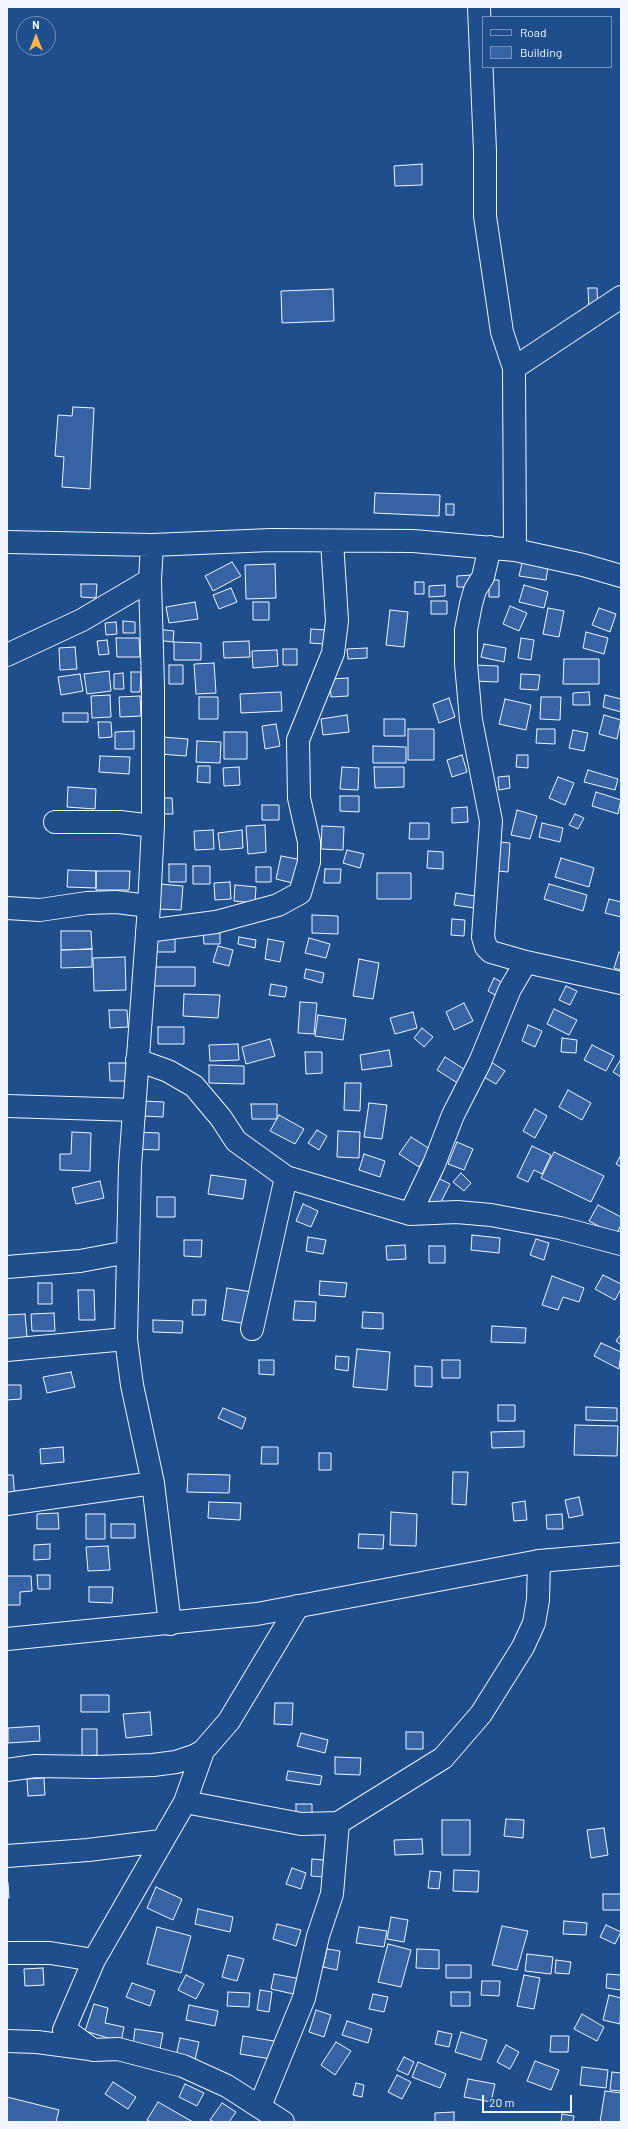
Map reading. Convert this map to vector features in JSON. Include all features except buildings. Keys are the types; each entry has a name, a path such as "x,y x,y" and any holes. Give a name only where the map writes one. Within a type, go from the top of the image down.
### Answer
{"street":[{"path":"479,7 485,151 485,216 501,324 514,368 515,550"},
{"path":"514,368 621,297"},
{"path":"7,542 152,545 271,540 413,541 515,550 583,564 621,576"},
{"path":"147,931 216,922 278,905 300,893 309,862 309,842 299,798 298,740 333,653 337,621 332,541"},
{"path":"152,545 150,580 152,826 149,906 130,1166 126,1339 132,1385 153,1483 170,1624"},
{"path":"490,547 483,577 475,590 470,604 466,630 466,664 471,720 491,821 483,937 486,946 491,952 526,962 621,983"},
{"path":"7,654 82,620 150,580"},
{"path":"55,822 120,822 152,826"},
{"path":"7,908 40,910 87,903 116,902 149,906"},
{"path":"410,1214 434,1164 453,1115 480,1062 510,989 526,962"},
{"path":"137,1060 168,1071 194,1086 221,1118 236,1141 286,1177 410,1214 457,1212 492,1215 560,1228 621,1244"},
{"path":"7,1106 134,1110"},
{"path":"252,1328 286,1177"},
{"path":"7,1267 80,1261 128,1252"},
{"path":"7,1350 126,1339"},
{"path":"7,1504 153,1483"},
{"path":"7,1639 170,1624 257,1614 539,1561 621,1554"},
{"path":"185,1802 301,1824 338,1824 443,1758 481,1714 523,1647 534,1623 538,1600 539,1561"},
{"path":"7,1770 35,1766 95,1766 176,1762 194,1756 203,1751 230,1721 298,1606"},
{"path":"93,2050 68,2032 94,1960 161,1841 185,1802 203,1751"},
{"path":"260,2106 304,1998 318,1936 332,1894 338,1824"},
{"path":"7,1856 88,1850 161,1841"},
{"path":"7,1953 50,1953 94,1960"},
{"path":"7,2040 37,2042 93,2050 118,2049 183,2066 226,2086 260,2106 283,2122"}]}
